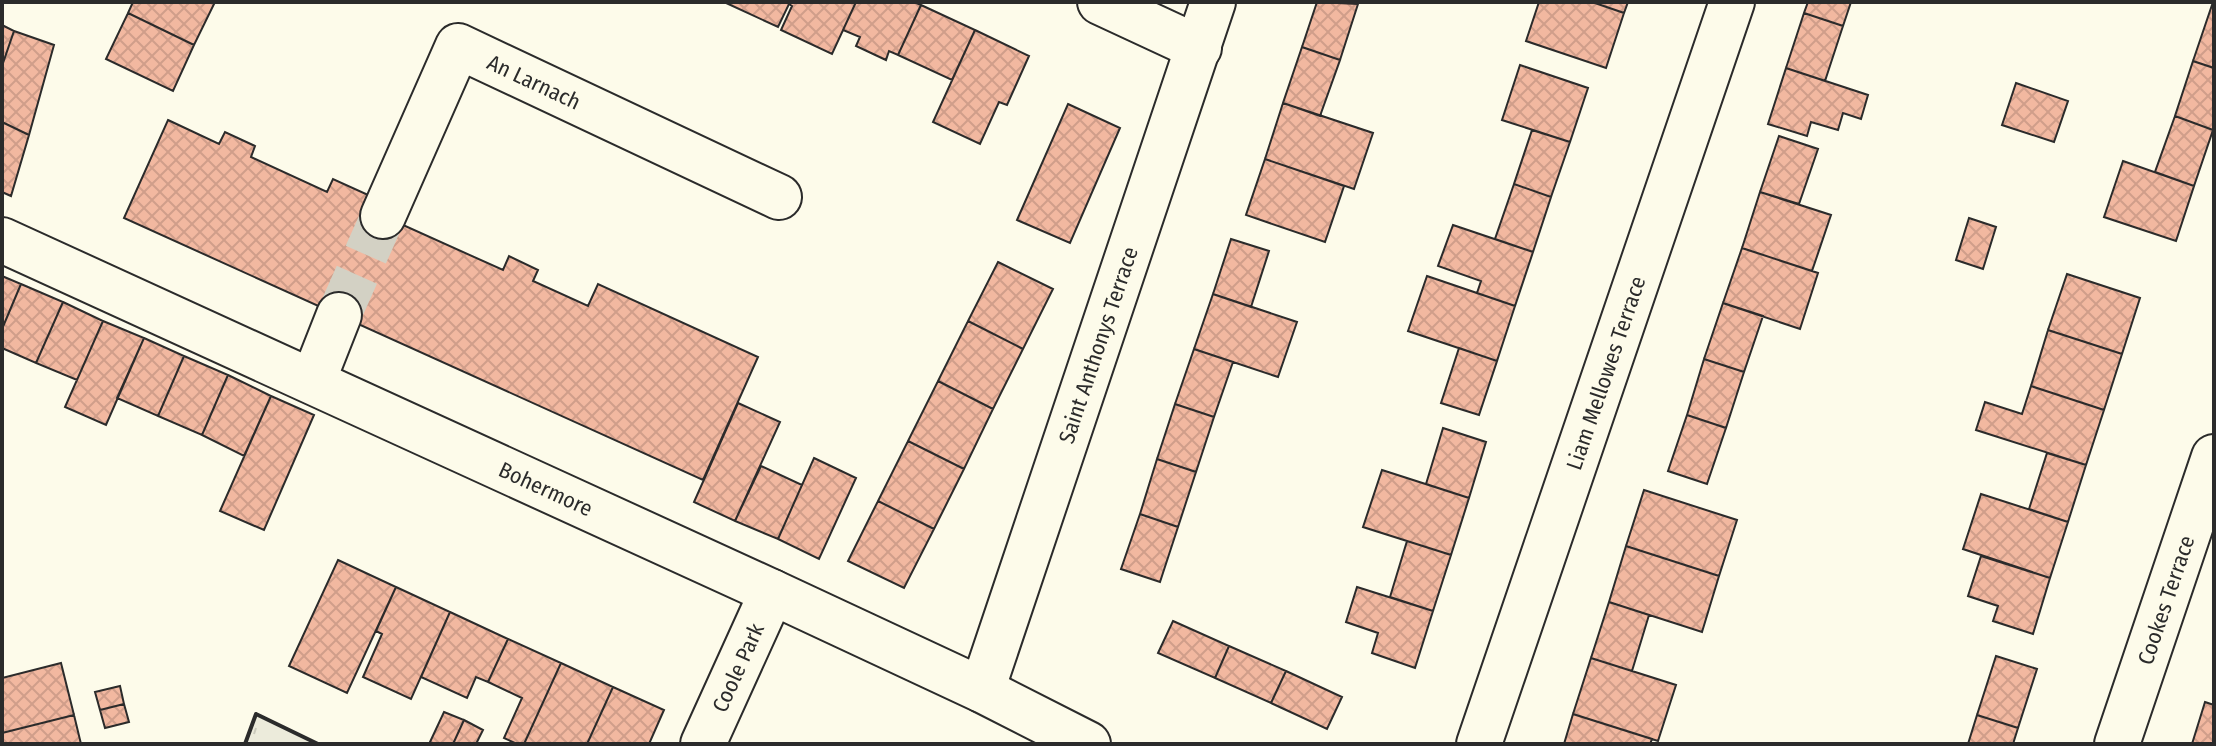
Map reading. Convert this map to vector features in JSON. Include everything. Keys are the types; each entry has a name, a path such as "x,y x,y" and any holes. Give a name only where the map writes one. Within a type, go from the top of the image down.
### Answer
{"street":[{"path":"1100,2 1199,48"},
{"name":"Saint Anthonys Terrace","path":"982,690 1213,2"},
{"name":"Liam Mellowes Terrace","path":"1479,744 1732,2"},
{"name":"An Larnach","path":"383,216 458,46 779,197"},
{"name":"Bohermore","path":"2,240 772,592 982,690 1088,744"},
{"path":"313,381 339,315"},
{"name":"Cookes Terrace","path":"2117,744 2214,457"},
{"name":"Coole Park","path":"703,744 772,592"}],"green space":[{"path":"256,714 318,744 245,744"}],"building":[{"path":"133,2 215,2 194,45 128,13"},
{"path":"724,2 790,2 778,27"},
{"path":"790,2 856,2 832,54 781,30 792,6"},
{"path":"856,2 914,2 921,5 898,55 889,51 886,60 856,46 860,37 843,30"},
{"path":"1317,2 1358,4 1340,60 1302,47"},
{"path":"1539,2 1592,2 1624,13 1606,68 1526,41"},
{"path":"1592,2 1628,2 1624,13"},
{"path":"1808,2 1851,2 1843,26 1804,13"},
{"path":"921,5 975,30 952,80 898,55"},
{"path":"2214,5 2214,68 2193,61"},
{"path":"128,13 194,45 173,91 106,59"},
{"path":"1804,13 1843,26 1825,81 1786,68"},
{"path":"2,25 14,31 2,66"},
{"path":"975,30 1029,56 1007,105 999,102 980,144 933,122"},
{"path":"14,31 54,45 29,135 2,122 2,66"},
{"path":"1302,47 1340,60 1320,116 1283,103"},
{"path":"2193,61 2214,68 2213,130 2175,116"},
{"path":"1520,65 1588,88 1570,142 1502,120"},
{"path":"1786,68 1868,95 1861,119 1843,113 1838,130 1811,122 1807,136 1768,124"},
{"path":"2016,83 2068,101 2054,142 2002,125"},
{"path":"1283,103 1373,133 1354,189 1265,159"},
{"path":"1068,104 1120,128 1070,243 1017,220"},
{"path":"2175,116 2213,130 2194,186 2155,172"},
{"path":"168,120 219,144 225,132 255,146 251,157 327,192 333,179 377,199 383,216 503,270 509,256 538,270 533,281 588,306 598,284 758,357 703,480 124,218"},
{"path":"2,122 29,135 11,196 2,192"},
{"path":"1532,130 1570,142 1551,197 1514,184"},
{"path":"1779,136 1818,149 1799,204 1760,192"},
{"path":"1265,159 1344,186 1325,242 1246,215"},
{"path":"2123,161 2194,186 2176,241 2104,217"},
{"path":"1514,184 1551,197 1533,252 1495,239"},
{"path":"1760,192 1831,215 1812,271 1742,248"},
{"path":"1969,218 1996,227 1983,269 1956,260"},
{"path":"1453,225 1533,252 1515,306 1477,293 1481,281 1438,266"},
{"path":"1231,239 1269,251 1251,307 1213,294"},
{"path":"1742,248 1818,273 1800,329 1723,303"},
{"path":"998,262 1053,289 1023,349 968,321"},
{"path":"2067,274 2140,298 2122,354 2048,330"},
{"path":"2,276 21,284 2,329"},
{"path":"1427,276 1515,306 1497,361 1408,331"},
{"path":"21,284 63,302 36,363 2,348 2,329"},
{"path":"1213,294 1297,322 1278,377 1194,349"},
{"path":"63,302 103,321 77,380 36,363"},
{"path":"1723,303 1763,316 1744,372 1704,359"},
{"path":"103,321 144,338 106,425 65,407"},
{"path":"968,321 1023,349 993,409 938,381"},
{"path":"2048,330 2122,354 2104,410 2031,386"},
{"path":"144,338 184,356 158,416 117,398"},
{"path":"1459,348 1497,361 1479,415 1441,403"},
{"path":"1194,349 1233,362 1214,417 1175,404"},
{"path":"184,356 228,375 202,435 158,416"},
{"path":"1704,359 1744,372 1726,428 1687,415"},
{"path":"228,375 271,396 244,456 202,435"},
{"path":"938,381 993,409 964,469 908,441"},
{"path":"2031,386 2104,410 2086,465 1976,430 1985,402 2022,414"},
{"path":"271,396 314,415 264,530 220,511"},
{"path":"738,403 780,422 735,521 694,502"},
{"path":"1175,404 1214,417 1196,472 1157,459"},
{"path":"1687,415 1726,428 1707,484 1668,471"},
{"path":"1443,428 1486,442 1469,498 1426,484"},
{"path":"908,441 964,469 934,529 878,501"},
{"path":"2047,453 2086,465 2068,522 2029,509"},
{"path":"814,458 856,478 819,559 778,539"},
{"path":"1157,459 1196,472 1178,527 1140,514"},
{"path":"761,466 802,485 778,539 735,521"},
{"path":"1382,470 1469,498 1451,555 1363,527"},
{"path":"1644,490 1737,520 1719,576 1626,546"},
{"path":"1981,494 2068,522 2050,578 1963,549"},
{"path":"878,501 934,529 904,588 848,561"},
{"path":"1140,514 1178,527 1160,582 1121,569"},
{"path":"1407,541 1451,555 1433,611 1390,597"},
{"path":"1626,546 1719,576 1702,632 1609,602"},
{"path":"1981,556 2050,578 2033,634 1993,621 1998,606 1968,596"},
{"path":"338,560 396,587 347,693 289,666"},
{"path":"396,587 450,612 411,699 363,677 382,634 376,631"},
{"path":"1357,587 1433,611 1415,668 1372,653 1378,633 1346,622"},
{"path":"1609,602 1649,615 1632,671 1591,658"},
{"path":"450,612 508,639 488,682 476,677 467,698 421,677"},
{"path":"1173,621 1229,646 1215,678 1158,653"},
{"path":"508,639 561,663 524,744 504,738 522,698 488,682"},
{"path":"1229,646 1286,671 1271,703 1215,678"},
{"path":"1996,656 2037,669 2018,728 1977,715"},
{"path":"1591,658 1676,685 1658,741 1573,714"},
{"path":"61,663 74,715 2,733 2,678"},
{"path":"561,663 613,687 587,744 524,744"},
{"path":"1286,671 1342,697 1327,729 1271,703"},
{"path":"120,686 124,704 100,710 95,692"},
{"path":"613,687 664,710 649,744 587,744"},
{"path":"2205,702 2214,705 2214,744 2192,744"},
{"path":"124,704 129,722 105,728 100,710"},
{"path":"444,712 464,720 453,744 435,744 430,742"},
{"path":"1573,714 1652,739 1650,744 1564,744"},
{"path":"74,715 81,744 2,744 2,733"},
{"path":"1977,715 2018,728 2013,744 1968,744"},
{"path":"464,720 483,730 476,744 453,744"}],"tunnel":[{"path":"339,315 383,216"}],"wall":[{"path":"245,744 256,714 318,744"}]}
